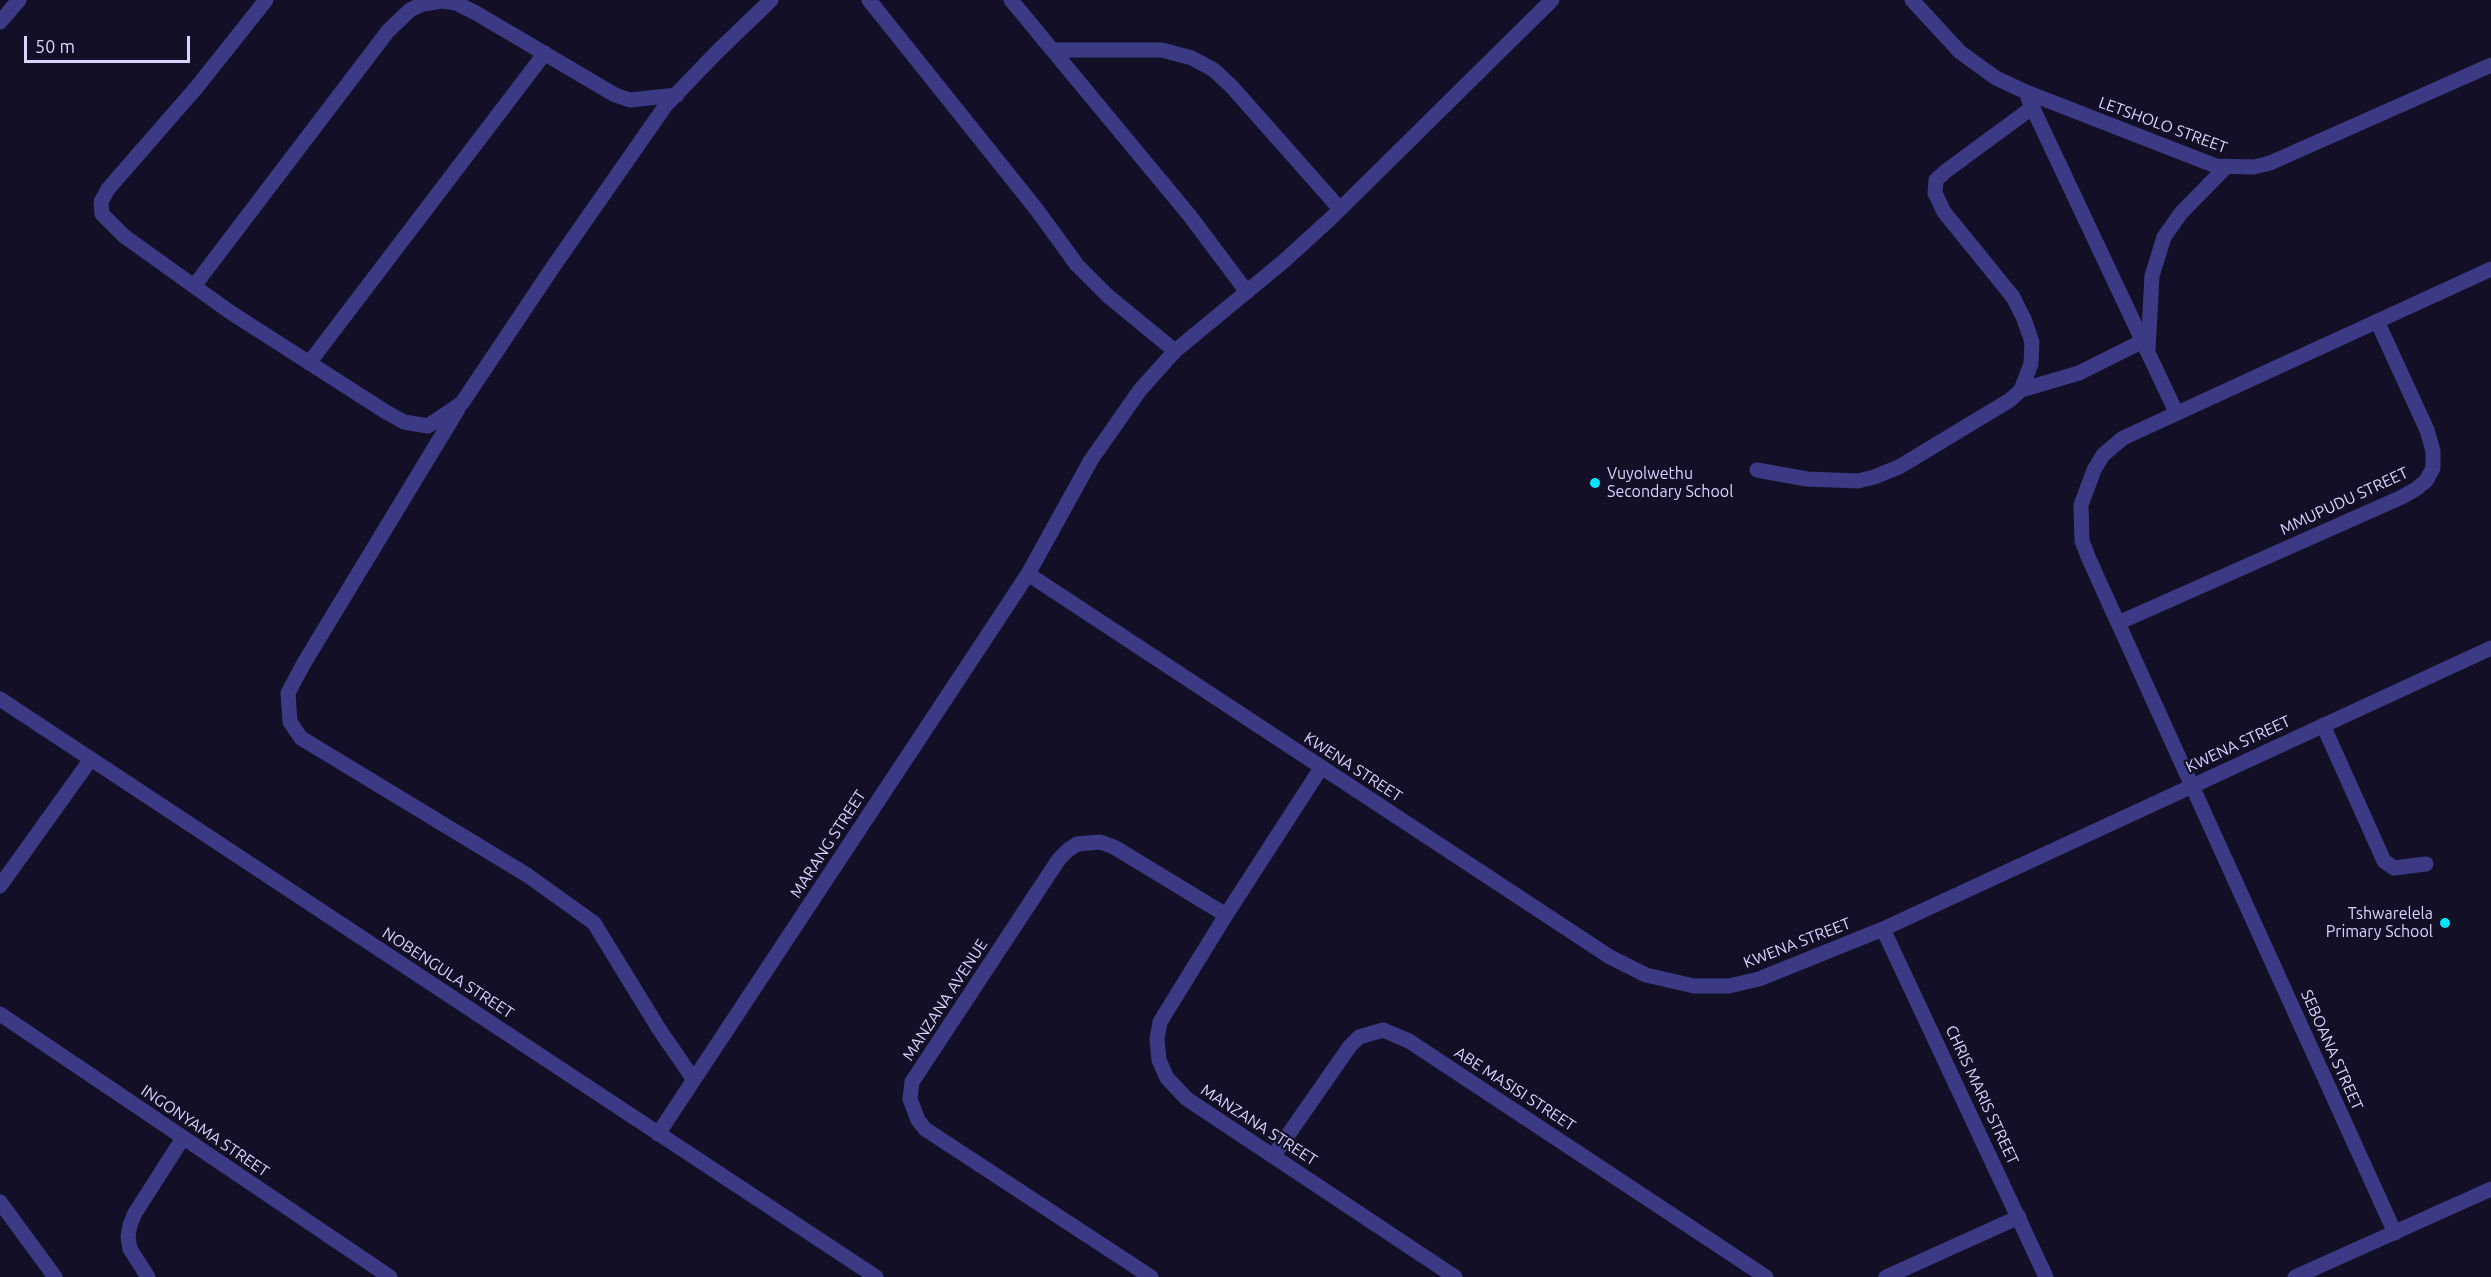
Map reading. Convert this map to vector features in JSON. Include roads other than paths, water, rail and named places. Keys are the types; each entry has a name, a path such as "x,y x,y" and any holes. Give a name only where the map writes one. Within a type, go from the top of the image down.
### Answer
{"street":[{"path":"0,22 19,0"},
{"path":"266,0 158,133 108,189 101,202 102,214 124,236 194,286 386,412 415,426 428,426 462,403"},
{"path":"694,1080 659,1029 594,923 527,875 301,738 290,722 288,693 462,403 632,153 676,94 771,0"},
{"path":"869,0 1037,210 1077,265 1108,296 1175,351"},
{"path":"1011,0 1190,216 1247,291"},
{"name":"MARANG STREET","path":"658,1134 1028,574 1091,460 1140,390 1175,351 1340,209 1552,0"},
{"name":"LETSHOLO STREET","path":"1912,0 1960,52 1996,78 2026,92 2216,166 2254,167 2270,163 2491,65"},
{"path":"194,286 388,31 410,10 423,4 442,1 456,3 615,95 630,100 676,94"},
{"path":"1053,50 1162,50 1192,58 1214,70 1232,87 1340,209"},
{"path":"309,363 545,53"},
{"path":"2026,92 2176,412"},
{"path":"2021,390 2031,364 2031,342 2024,319 2013,297 1944,212 1935,193 1936,180 1946,171 2033,107"},
{"path":"2145,346 2152,276 2164,237 2181,213 2226,167"},
{"path":"2192,786 2082,541 2080,505 2094,470 2112,446 2123,438 2491,269"},
{"name":"MMUPUDU STREET","path":"2118,623 2402,497 2426,481 2433,468 2433,451 2427,430 2377,321"},
{"path":"1757,470 1807,479 1858,481 1874,477 1899,467 2010,400 2021,390 2079,373 2145,346"},
{"name":"KWENA STREET","path":"1028,574 1610,957 1646,975 1694,986 1717,986 1759,979 1883,929 2491,648"},
{"name":"NOBENGULA STREET","path":"0,699 876,1277"},
{"path":"2323,725 2384,861 2394,868 2426,864"},
{"path":"0,886 91,759"},
{"name":"MANZANA STREET","path":"1321,768 1160,1022 1157,1039 1159,1060 1167,1078 1188,1100 1274,1155 1432,1271 1455,1277"},
{"name":"SEBOANA STREET","path":"2192,786 2395,1233"},
{"name":"MANZANA AVENUE","path":"1151,1277 925,1129 918,1120 909,1099 912,1082 1059,859 1068,849 1077,844 1100,842 1114,847 1226,915"},
{"name":"CHRIS MARIS STREET","path":"1883,929 2046,1277"},
{"name":"INGONYAMA STREET","path":"0,1014 390,1277"},
{"name":"ABE MASISI STREET","path":"1274,1155 1350,1046 1359,1037 1383,1030 1409,1041 1766,1277"},
{"path":"148,1277 130,1249 128,1237 130,1225 135,1213 183,1138"},
{"path":"2295,1277 2491,1190"},
{"path":"0,1202 55,1277"},
{"path":"1886,1277 2019,1217"}],"place":[{"name":"Vuyolwethu Secondary School","path":"1595,483"},
{"name":"Tshwarelela Primary School","path":"2445,923"}]}
